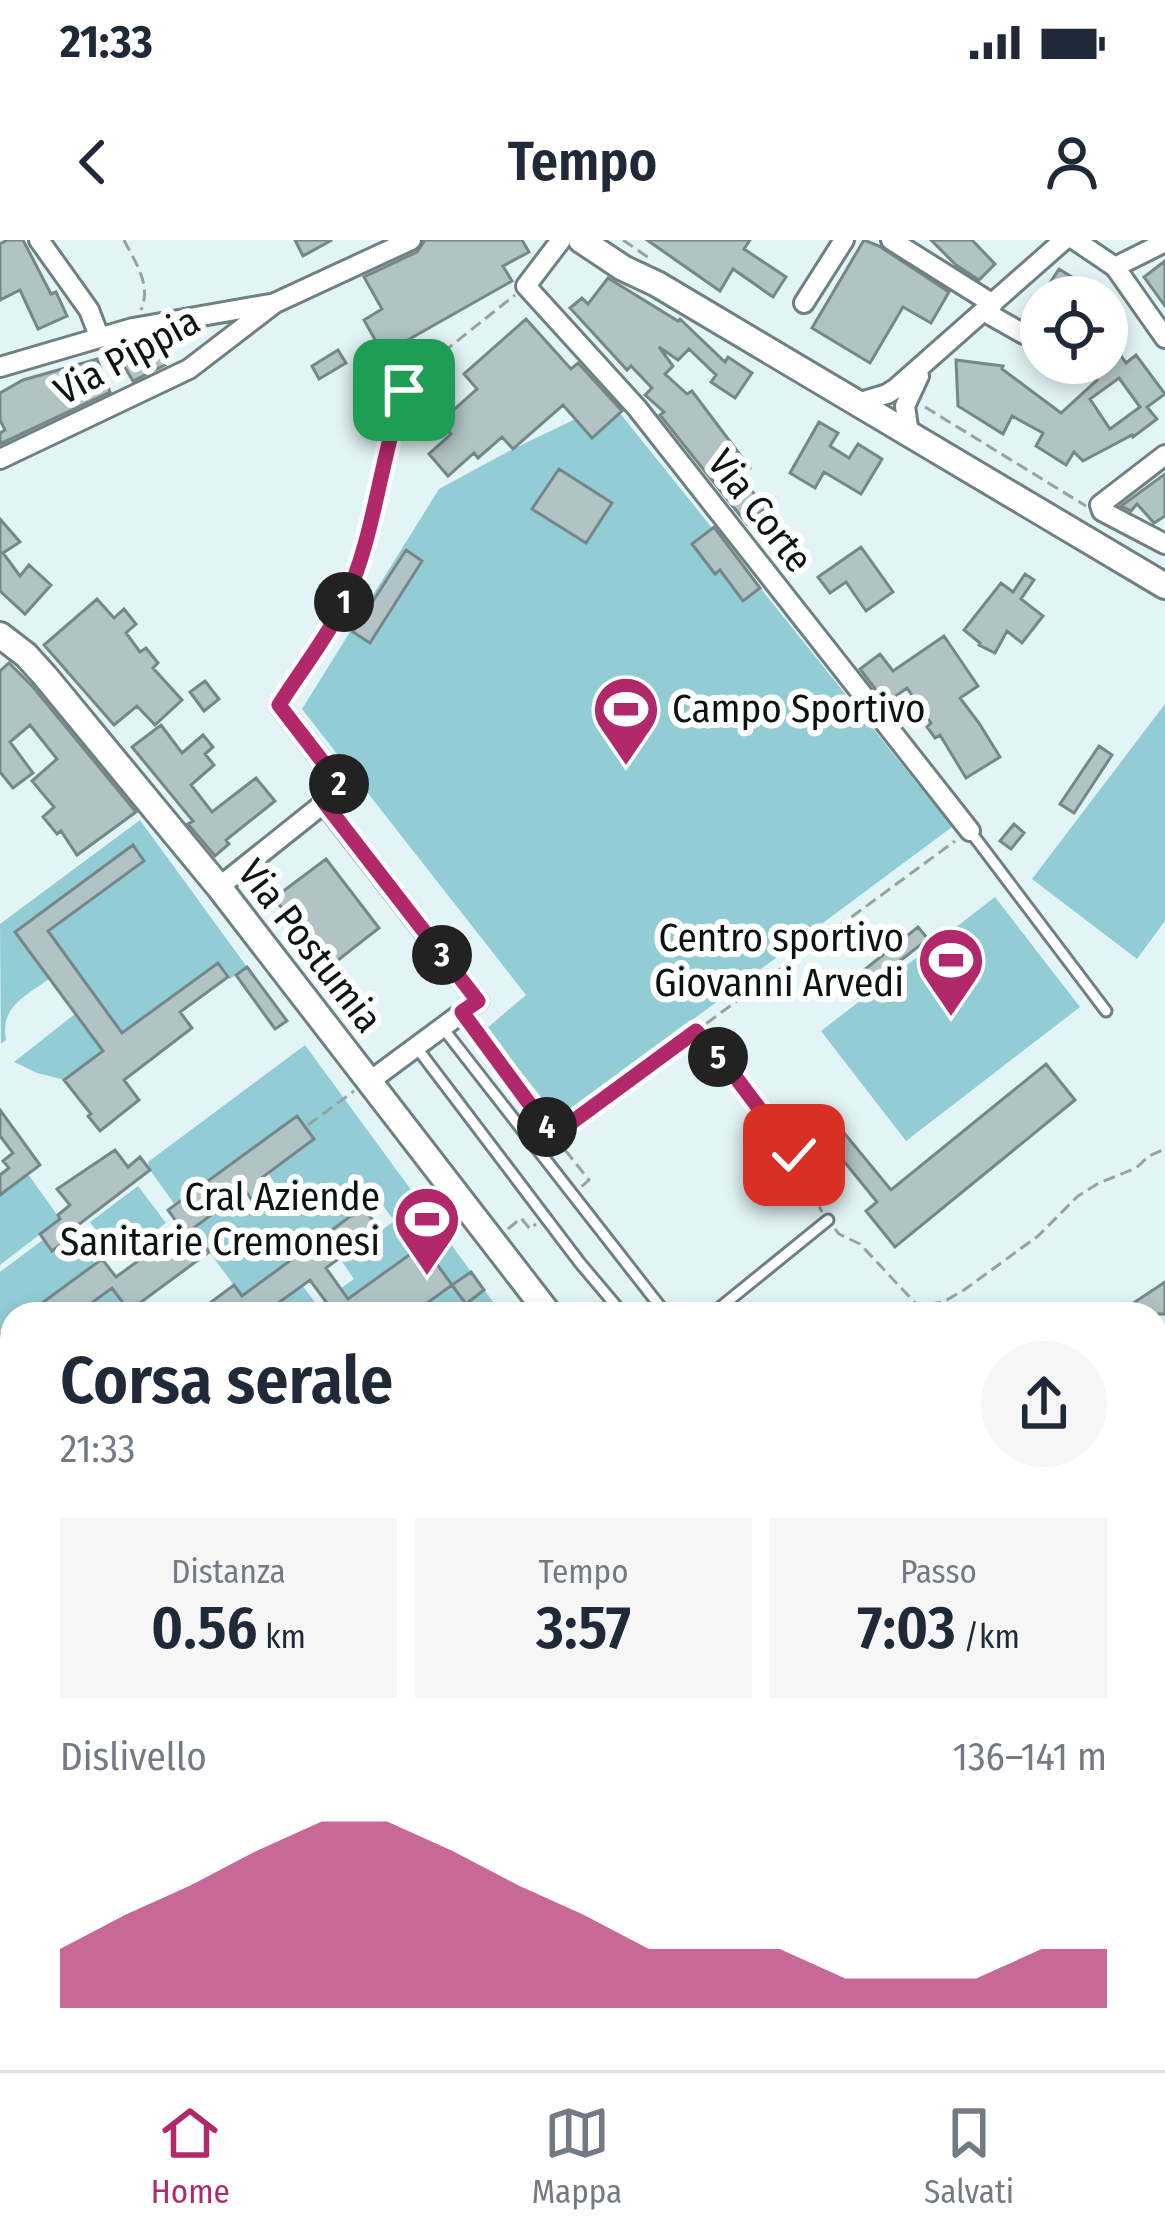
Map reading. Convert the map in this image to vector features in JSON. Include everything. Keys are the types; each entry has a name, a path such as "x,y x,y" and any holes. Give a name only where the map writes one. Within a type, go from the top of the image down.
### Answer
{"street":[{"path":"40,240 89,310 99,336"},
{"name":"Via Pippia","path":"0,459 189,369 274,303 411,240"},
{"path":"526,286 561,240"},
{"path":"581,240 1165,586"},
{"path":"605,240 657,284"},
{"path":"804,303 844,240"},
{"path":"891,240 1020,331"},
{"path":"857,403 887,394 928,362 1064,240"},
{"path":"1076,240 1115,267 1165,338"},
{"path":"1115,267 1165,242"},
{"name":"Via Corte","path":"526,286 637,408 970,831"},
{"path":"0,367 133,328 274,303"},
{"path":"908,434 908,397 928,362"},
{"path":"1165,455 1100,505 1102,511 1165,544"},
{"name":"Via Postumia","path":"0,635 45,676 219,887 365,1083 541,1302"},
{"path":"219,887 343,788 279,705"},
{"path":"324,802 478,1001 365,1083"}],"lane":[{"path":"970,831 1106,1011"},
{"path":"442,1027 657,1302"},
{"path":"416,1046 613,1302"},
{"path":"727,1302 828,1220"}],"path":[{"path":"124,240 145,288 146,299 133,328"},
{"path":"279,705 344,604 373,517 389,432 404,390 526,286"},
{"path":"908,397 1086,506 1100,505"},
{"path":"462,1012 553,1136 970,831"},
{"path":"696,1031 794,1155 811,1181 819,1209 839,1234 870,1253 914,1302"},
{"path":"308,1125 365,1083"},
{"path":"943,1302 1038,1236 1078,1196 1165,1149"},
{"path":"394,1220 402,1215 406,1220 452,1186"}],"shaded area":[{"name":"Campo Sportivo","path":"611,402 952,827 559,1119 486,1029 526,995 302,709 439,489"},
{"path":"1165,704 1165,921 1137,959 1032,879"},
{"path":"140,820 247,967 230,979 217,964 122,1033 48,931 144,862 132,846 16,931 49,979 11,1010 6,1040 1,1044 0,924"},
{"name":"Centro sportivo Giovanni Arvedi","path":"995,897 1080,1007 906,1141 821,1031"},
{"path":"75,1014 114,1066 65,1080 14,1062"},
{"path":"305,1045 493,1302 321,1302 354,1279 341,1260 394,1221 382,1204 368,1214 362,1207 242,1296 192,1229 238,1195 254,1215 282,1194 268,1173 314,1139 297,1116 175,1205 148,1162"},
{"path":"28,1174 60,1219 0,1265 0,1189 4,1193"},
{"path":"138,1186 166,1223 118,1259 90,1222"},
{"path":"73,1235 95,1264 43,1302 0,1302 0,1272 44,1239 52,1250"},
{"path":"302,1285 315,1302 280,1302"},
{"path":"112,1288 122,1302 93,1302"}],"building":[{"path":"23,240 67,316 38,329 20,290 0,300 0,244"},
{"path":"295,240 332,240 303,256"},
{"path":"425,240 522,240 529,252 503,266 512,281 383,354 364,320 382,309 364,277 417,252"},
{"path":"647,240 750,240 744,249 786,277 773,297 733,269 720,291"},
{"path":"864,240 949,292 931,323 903,307 870,363 812,328"},
{"path":"931,240 972,240 995,264 979,280"},
{"path":"1165,261 1165,306 1144,277"},
{"path":"608,278 680,319 725,362 728,357 752,373 735,398 711,382 716,375 689,349 678,360 659,347 673,366 665,374 687,394 692,391 750,468 739,476 766,508 747,524 660,415 664,412 645,395 652,388 631,366 627,370 570,308 582,298 588,304"},
{"path":"526,319 571,369 578,363 622,411 592,438 563,405 513,449 502,437 448,476 429,454 451,434 440,422 477,389 464,374"},
{"path":"160,340 168,356 161,359 165,365 133,381 113,348"},
{"path":"338,350 346,363 319,379 312,366"},
{"path":"1136,355 1165,394 1147,407 1157,419 1133,437 1083,461 1074,452 1066,465 1036,446 1043,433 1012,416 1003,434 958,406 956,360 1003,366 1061,413 1093,384 1111,384 1090,399 1110,429 1140,407 1123,384 1128,384 1128,361"},
{"path":"97,359 110,392 0,444 0,433 5,430 0,420 0,393 23,380"},
{"path":"819,422 838,433 830,446 849,458 858,444 882,459 861,494 824,472 815,488 790,473"},
{"path":"559,469 612,503 586,543 532,509"},
{"path":"1165,474 1165,516 1154,523 1137,504 1131,511 1121,506"},
{"path":"0,519 20,542 3,553 20,576 29,565 51,585 25,614 0,591"},
{"path":"714,527 760,588 743,601 692,544"},
{"path":"861,547 893,592 866,611 846,582 830,593 818,577"},
{"path":"406,550 422,561 370,643 353,632"},
{"path":"1025,574 1034,580 1021,599 1043,616 1022,643 1007,631 995,653 979,645 964,630 1001,583 1013,592"},
{"path":"97,599 114,618 124,609 136,624 126,633 140,652 146,648 158,663 153,668 182,700 155,725 137,706 114,725 44,645"},
{"path":"944,636 978,686 960,698 1000,757 966,778 940,735 935,738 927,727 931,723 907,688 886,703 860,669 880,654 893,671"},
{"path":"9,663 136,812 77,855 61,831 57,834 43,817 54,807 32,781 57,759 30,725 10,742 33,773 13,788 0,772 0,671"},
{"path":"205,681 219,699 204,711 190,692"},
{"path":"161,725 182,753 203,735 213,747 205,754 214,765 191,785 212,812 256,778 275,801 226,840 229,844 215,856 188,824 193,821 132,747"},
{"path":"1099,746 1112,755 1074,813 1060,804"},
{"path":"1014,824 1024,833 1011,849 1000,841"},
{"path":"133,845 144,861 48,931 122,1033 218,963 228,977 180,1012 192,1028 124,1080 139,1100 100,1131 64,1080 103,1051 15,932"},
{"path":"326,859 379,928 328,968 274,898"},
{"path":"918,927 928,939 873,982 864,970"},
{"path":"247,967 287,1021 275,1029 236,975"},
{"path":"1046,1064 1075,1100 895,1247 866,1211 877,1202 808,1117 822,1106 891,1190"},
{"path":"0,1110 40,1165 0,1195 0,1175 9,1168 3,1161 13,1153 0,1136"},
{"path":"297,1116 314,1139 260,1179 274,1197 258,1209 245,1190 192,1229 209,1252 141,1302 122,1302 112,1288 93,1302 43,1302 102,1259 116,1277 182,1229 168,1210"},
{"path":"115,1150 128,1167 140,1157 150,1170 52,1251 40,1234 70,1205 57,1189"},
{"path":"363,1207 379,1229 326,1268 348,1299 423,1245 452,1285 429,1302 326,1302 310,1280 280,1302 211,1302 234,1285 242,1296"},
{"path":"471,1272 484,1290 465,1302 452,1285"},
{"path":"1165,1282 1165,1302 1135,1302"}],"place":[{"name":"Campo Sportivo","path":"626,768"},
{"name":"Centro sportivo Giovanni Arvedi","path":"951,1019"},
{"name":"Cral Aziende Sanitarie Cremonesi","path":"427,1278"}],"route":[{"path":"404,390 389,432 373,517 344,604 279,705 343,788 324,802 478,1001 462,1012 553,1136 696,1031 794,1155"}]}
